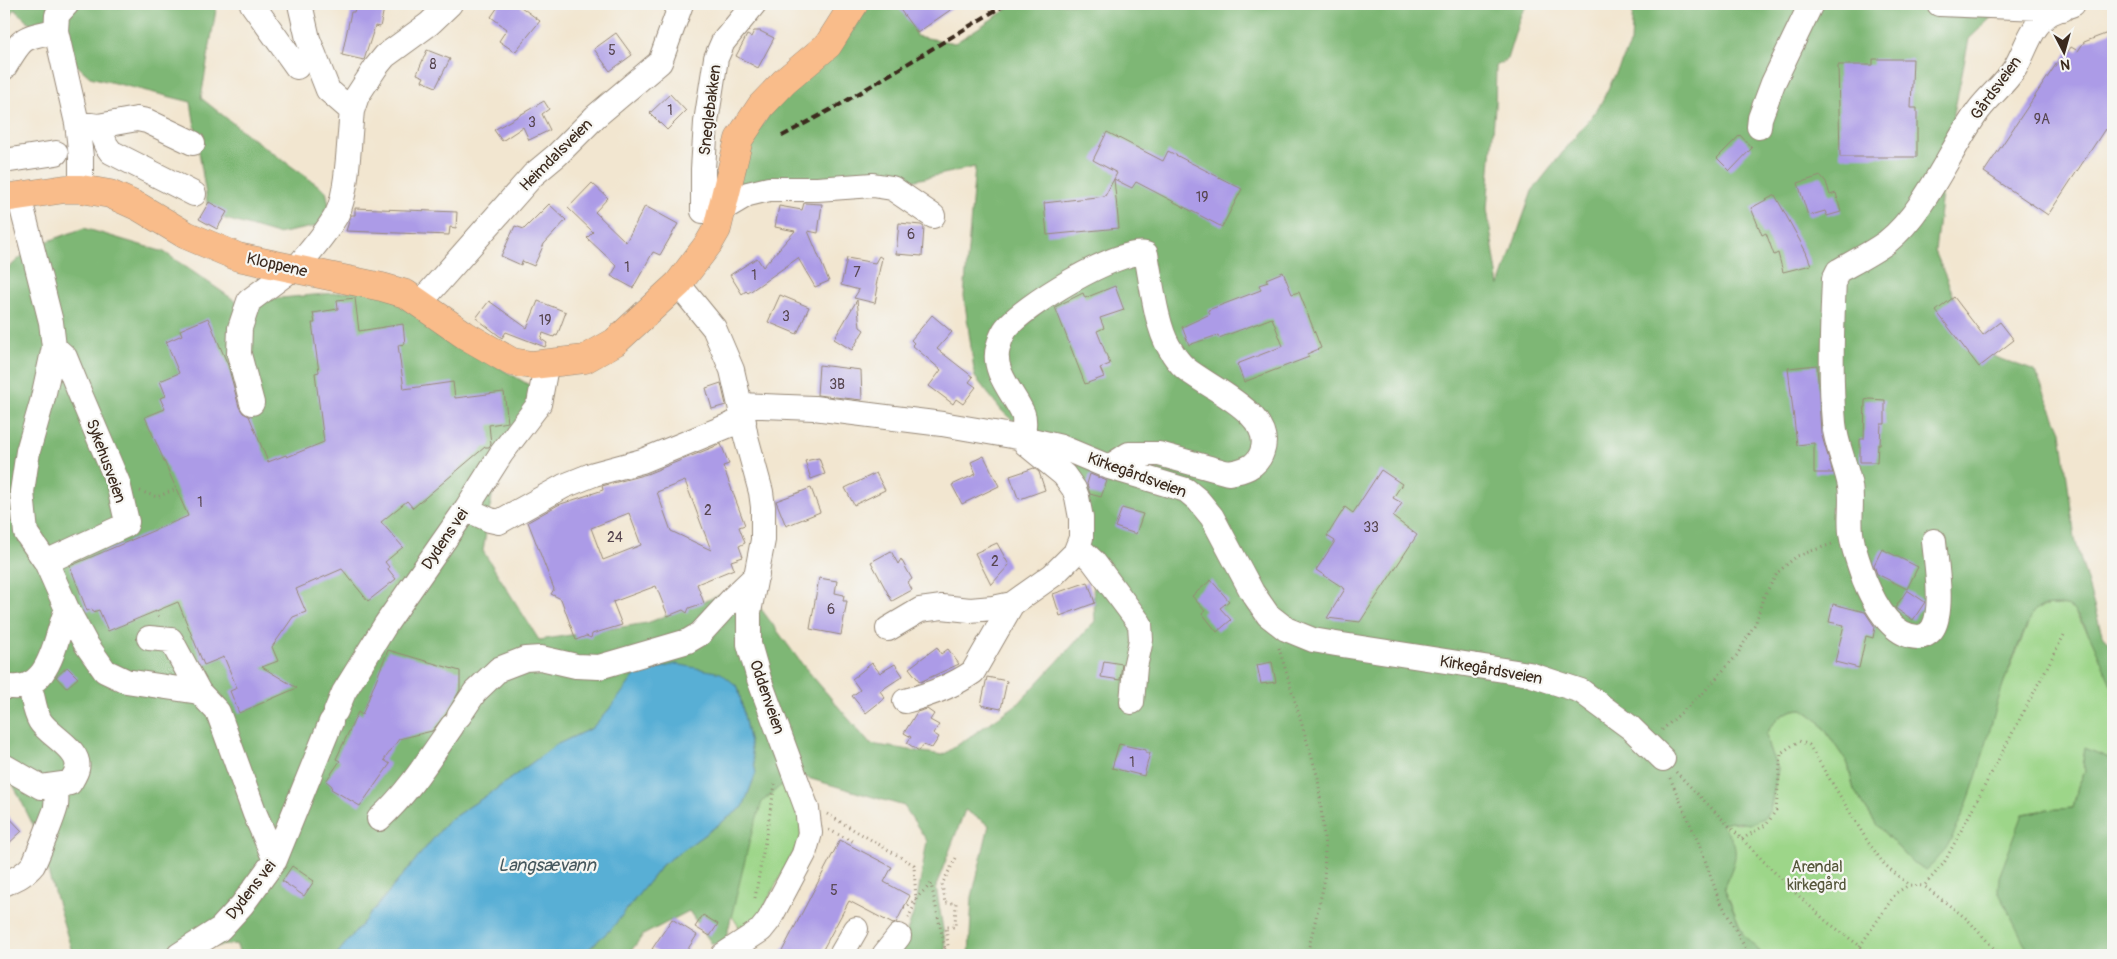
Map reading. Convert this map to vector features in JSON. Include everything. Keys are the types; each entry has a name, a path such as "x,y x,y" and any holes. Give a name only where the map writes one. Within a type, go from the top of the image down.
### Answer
{"main road":[{"name":"Kloppene","path":"12,197 66,189 110,194 139,206 186,235 238,257 382,287 406,294 465,335 512,362 532,365 585,359 615,342 678,284 717,229 739,139 761,106 784,82 828,45 854,4"}],"street":[{"path":"67,4 57,15 56,31 88,125 88,190"},
{"path":"252,4 297,67"},
{"path":"300,4 308,39 328,90 352,111"},
{"path":"252,403 239,354 240,328 249,301 294,269 318,242 338,213 345,182 352,111 357,96 376,67 385,56 429,24 450,4"},
{"name":"Heimdalsveien","path":"420,303 534,175 596,116 660,62 681,4"},
{"name":"Sneglebakken","path":"721,210 703,211 706,122 716,58 723,42 754,4"},
{"path":"1759,126 1760,118 1773,83 1811,4"},
{"path":"1939,4 2066,5"},
{"name":"Gårdsveien","path":"1934,541 1939,589 1937,616 1933,628 1921,637 1912,636 1900,631 1890,623 1876,604 1864,579 1852,538 1850,487 1834,425 1831,341 1834,279 1838,271 1887,242 1907,222 1942,171 1952,151 1978,110 2014,69 2031,34 2040,22 2066,5"},
{"path":"4,68 15,49 27,37 56,31"},
{"path":"88,125 137,119 148,121 193,143"},
{"path":"88,125 112,152 194,194"},
{"path":"4,162 56,153"},
{"path":"721,210 748,194 769,189 817,189 873,185 892,188 933,216"},
{"name":"Sykehusveien","path":"12,197 51,322 54,347 42,402 28,451 22,492 26,533 46,562 67,609 86,644 105,671 126,682 199,692"},
{"path":"888,629 920,610 942,607 970,610 1012,604 1053,575 1078,548 1081,538 1080,518 1074,489 1064,475 1026,444 1023,438 1024,417 1000,372 997,361 997,349 1006,330 1029,310 1080,275 1102,264 1138,252 1146,254 1160,322 1168,344 1183,367 1247,410 1258,421 1263,433 1264,449 1253,466 1240,471 1228,472 1159,454 1129,454 1109,466"},
{"path":"678,284 714,328 732,370 742,413"},
{"name":"Sykehusveien","path":"46,562 126,525 127,522 118,483 64,357 54,347"},
{"name":"Dydens vei","path":"179,955 220,929 242,905 275,860 344,692 386,624 501,454 539,404 545,372 544,364"},
{"name":"Kirkegårdsveien","path":"466,508 490,520 500,522 564,486 594,474 642,461 730,425 742,413 814,408 942,424 1023,438 1061,447 1109,466 1186,490 1198,500 1212,517 1252,592 1268,615 1286,629 1313,640 1537,677 1581,691 1630,728 1663,759"},
{"name":"Oddenveien","path":"723,955 756,945 762,930 804,854 810,833 807,809 759,679 749,644 749,612 763,540 763,507 742,413"},
{"path":"1078,548 1093,561 1140,624 1141,640 1135,667 1132,702"},
{"path":"379,819 411,786 475,692 499,669 525,659 541,658 576,666 599,667 688,641 700,634 757,575"},
{"path":"905,701 928,696 973,672 1012,604"},
{"path":"4,686 12,688 29,684 42,674 57,644 62,620 67,609"},
{"path":"149,638 171,640 199,692 218,712 255,814 275,860"},
{"path":"4,766 41,787 70,784 78,768 77,761 70,749 48,731 40,721 29,684"},
{"path":"4,884 21,877 34,863 57,805 56,786"},
{"path":"841,955 856,929"},
{"path":"884,955 899,936"}],"path":[{"path":"118,483 157,497 176,489"},
{"path":"1644,742 1671,723 1704,692 1737,655 1756,622 1763,598 1778,572 1796,556 1852,538"},
{"path":"1286,629 1278,650 1318,778 1325,847 1324,884 1306,955"},
{"path":"1924,886 1944,863 2064,635"},
{"path":"1742,839 1767,824 1776,810 1781,753 1799,741 1809,745 1868,842 1884,864 1909,885"},
{"path":"1663,759 1826,921 1860,946 1866,955"},
{"path":"1663,759 1701,849 1718,896 1749,955"},
{"path":"752,906 758,890 775,783"},
{"path":"807,809 830,815 914,865 916,902 899,936"},
{"path":"941,955 948,946 946,927 955,926 956,903 945,903 942,884 956,858"},
{"path":"904,907 908,907 931,884 945,949"},
{"path":"1860,946 1896,893 1909,885 1924,886 1967,919 2000,955"}],"green space":[{"path":"4,4 217,4 201,98 249,136 326,191 333,223 277,234 209,214 191,102 90,77 14,9 4,34"},
{"path":"861,4 909,4 916,36 955,43 1015,4 1528,4 1521,14 1507,59 1496,66 1495,107 1487,209 1499,286 1532,191 1599,107 1631,43 1633,4 2012,4 2004,5 1969,39 1948,143 1935,251 1976,350 2035,371 2061,431 2075,539 2102,634 2113,646 2113,688 2088,632 2075,612 2067,606 2048,605 2033,612 2005,679 1965,809 1954,834 1941,855 1926,870 1912,862 1876,824 1854,790 1848,764 1819,721 1803,709 1791,711 1781,716 1766,734 1769,749 1778,769 1770,810 1765,817 1750,824 1730,821 1721,824 1728,833 1735,848 1732,869 1724,887 1743,934 1763,955 969,955 972,897 989,825 965,810 936,886 947,954 893,955 901,943 912,916 927,841 904,806 794,774 762,802 750,839 725,943 712,944 689,911 643,935 628,955 582,955 612,928 662,865 743,807 756,773 738,687 612,706 592,728 556,745 495,790 449,820 336,955 241,955 236,944 182,950 170,955 73,955 35,829 4,766 4,272 32,247 84,228 164,252 237,302 346,292 375,287 458,343 548,396 493,490 483,551 539,640 647,623 744,586 802,664 870,744 943,755 1019,703 1095,621 1092,567 1066,460 1022,429 1002,411 975,377 964,296 975,167 893,185 737,193 748,145 809,59"},
{"name":"Arendal kirkegård","path":"2050,605 2068,606 2074,611 2092,639 2113,688 2113,749 2109,758 2085,749 2083,761 2085,772 2078,786 2073,808 2023,814 2015,921 2030,955 1763,955 1743,934 1724,887 1732,868 1721,824 1730,821 1739,824 1765,817 1770,810 1778,769 1769,749 1766,734 1773,724 1786,713 1803,709 1819,721 1848,764 1854,790 1876,824 1912,862 1926,870 2033,612 2036,609"},
{"path":"767,745 801,815 801,838 755,924 743,933 697,862"},
{"path":"2085,748 2109,758 2113,749 2113,944 2106,955 2030,955 1998,890 1999,877 2023,814 2073,808 2078,786 2085,772 2083,761"}],"water":[{"name":"Langsævann","path":"676,664 721,673 738,687 756,773 743,807 662,865 612,928 582,955 336,955 449,820 495,790 556,745 592,728 612,706 636,674"}],"building":[{"path":"356,4 385,4 380,27 375,26 364,60 342,55 351,12 354,12"},
{"path":"500,4 517,4 540,21 515,52 499,41 507,29 491,17"},
{"path":"896,4 959,4 917,33"},
{"path":"754,31 760,31 774,38 758,68 736,56 747,35 751,37"},
{"path":"2113,31 2113,135 2105,129 2048,215 1984,172 2059,60 2061,62 2071,47 2078,51 2084,42"},
{"path":"616,33 632,55 610,71 594,49"},
{"path":"427,50 450,59 436,87 422,81 424,77 417,74"},
{"path":"1873,59 1913,59 1911,108 1917,108 1917,157 1840,157 1838,65 1873,65"},
{"path":"670,94 686,111 667,130 650,113"},
{"path":"544,101 549,109 542,114 550,130 529,140 523,127 502,141 494,130"},
{"path":"1107,132 1163,161 1168,151 1242,189 1222,227 1136,182 1132,188 1114,179 1117,173 1093,160"},
{"path":"1740,135 1752,148 1730,171 1717,158"},
{"path":"1821,176 1826,182 1830,195 1836,193 1841,212 1827,216 1825,211 1808,216 1798,183"},
{"path":"1114,179 1119,228 1047,235 1044,203 1105,196"},
{"path":"592,183 608,198 595,212 626,242 645,206 678,224 660,255 653,252 633,288 611,276 617,266 587,238 593,232 568,208"},
{"path":"1775,195 1811,265 1783,272 1778,253 1774,255 1766,233 1762,235 1751,208"},
{"path":"209,202 227,212 217,229 199,219"},
{"path":"804,203 822,204 818,233 808,231 829,281 815,287 798,258 748,293 746,291 742,294 730,275 757,258 763,267 795,231 775,227 779,206 802,210"},
{"path":"549,204 566,220 544,244 534,266 522,261 521,265 501,256 515,226 524,229"},
{"path":"355,208 457,212 456,228 450,227 449,235 346,231 351,215 355,215"},
{"path":"899,223 921,225 924,227 922,256 896,254"},
{"path":"879,256 882,258 876,286 878,287 875,303 854,298 859,290 841,285 847,258 875,263"},
{"path":"1283,272 1292,294 1299,292 1321,348 1307,354 1309,357 1244,382 1237,364 1283,346 1272,318 1219,338 1218,335 1189,345 1182,327 1210,314 1208,310 1261,290 1259,285 1268,282 1266,279"},
{"path":"1115,286 1124,310 1100,318 1104,328 1097,331 1110,364 1100,368 1104,377 1085,384 1055,307 1083,293 1085,298"},
{"path":"780,295 809,307 797,334 768,322"},
{"path":"1954,297 1983,335 2000,322 2014,340 1979,367 1936,311"},
{"path":"355,298 359,331 403,324 405,344 398,345 404,389 453,382 455,398 504,392 508,422 489,425 491,444 489,447 485,447 413,508 407,501 381,522 403,547 385,562 396,579 368,601 342,569 296,589 306,612 293,617 272,647 278,661 262,667 297,688 239,713 230,691 237,688 224,657 204,665 178,602 108,631 99,610 93,612 92,609 87,611 70,566 188,516 145,417 165,409 160,398 166,396 160,381 179,373 166,342 182,335 180,330 208,318 228,365 239,407 243,413 249,416 268,462 286,455 287,457 324,442 315,373 319,372 312,323 315,323 313,313 338,309 337,300"},
{"path":"857,300 860,327 864,330 852,350 834,339"},
{"path":"489,301 527,328 538,301 566,312 557,336 555,335 554,337 543,333 541,339 547,343 545,347 506,332 502,338 476,318"},
{"path":"932,315 952,332 937,349 973,377 969,382 976,387 963,404 956,399 953,404 929,386 941,370 912,345 914,343 911,340"},
{"path":"819,365 861,370 862,400 817,395"},
{"path":"1817,365 1821,433 1833,473 1814,473 1814,443 1797,445 1788,368"},
{"path":"721,383 726,405 712,409 706,388"},
{"path":"1865,400 1885,400 1885,424 1881,424 1877,462 1860,462 1860,439 1864,439"},
{"path":"721,444 729,464 723,466 745,525 739,527 745,543 739,546 743,557 731,561 734,569 697,584 704,603 689,608 687,613 683,610 668,616 656,586 613,602 622,625 592,634 591,638 586,636 576,640 561,599 551,594 554,589 528,522 558,505 603,490 602,486 647,474","holes":["685,481 711,550 671,531 657,492","629,513 641,545 603,560 591,528"]},
{"path":"984,456 999,486 962,504 952,485 976,474 971,462"},
{"path":"819,458 825,474 811,479 805,461"},
{"path":"1034,468 1039,472 1045,490 1020,499 1010,476"},
{"path":"1381,470 1402,484 1393,498 1402,503 1393,517 1417,535 1360,622 1327,618 1345,589 1316,570 1335,541 1327,536 1345,507 1353,513"},
{"path":"876,473 885,490 854,505 845,488"},
{"path":"1090,474 1107,481 1101,497 1090,494 1087,484"},
{"path":"811,488 820,512 786,526 776,501"},
{"path":"1122,508 1143,514 1136,534 1115,527"},
{"path":"997,543 1009,565 991,585 975,553"},
{"path":"1882,549 1918,567 1907,589 1877,574 1874,565"},
{"path":"891,551 898,564 901,559 912,579 908,582 912,590 892,601 871,562"},
{"path":"819,578 837,581 835,593 844,595 843,601 847,601 841,635 810,629"},
{"path":"1211,580 1229,601 1220,608 1231,620 1217,632 1202,613 1205,611 1192,596"},
{"path":"1088,582 1095,603 1060,616 1053,594"},
{"path":"1907,590 1925,602 1913,620 1895,608"},
{"path":"1833,604 1865,612 1875,627 1873,638 1866,636 1859,668 1835,662 1844,625 1829,622"},
{"path":"937,647 941,654 948,649 959,664 920,682 909,668"},
{"path":"388,650 460,671 460,690 446,714 432,731 399,739 384,760 390,764 360,806 331,789 332,786 326,781 340,761 336,759 358,712 362,715"},
{"path":"1104,661 1122,664 1120,680 1101,677"},
{"path":"1272,662 1276,682 1261,684 1257,665"},
{"path":"872,663 880,673 895,664 903,676 880,691 885,698 866,713 852,696 860,690 852,679"},
{"path":"67,667 78,678 66,688 56,677"},
{"path":"987,677 1007,681 1001,709 981,705"},
{"path":"927,709 934,714 930,720 939,725 933,733 939,737 932,748 923,745 919,751 907,743 911,737 904,733 917,712"},
{"path":"1119,744 1146,750 1146,753 1150,753 1144,776 1112,768"},
{"path":"4,812 22,831 4,848"},
{"path":"840,840 892,867 884,882 910,896 896,923 893,924 849,901 820,955 780,955"},
{"path":"292,866 314,881 304,896 282,881"},
{"path":"703,915 718,924 710,936 695,927"},
{"path":"672,919 697,935 684,955 662,955 652,949"}],"railway":[{"path":"782,136 841,104 1006,4"}]}
